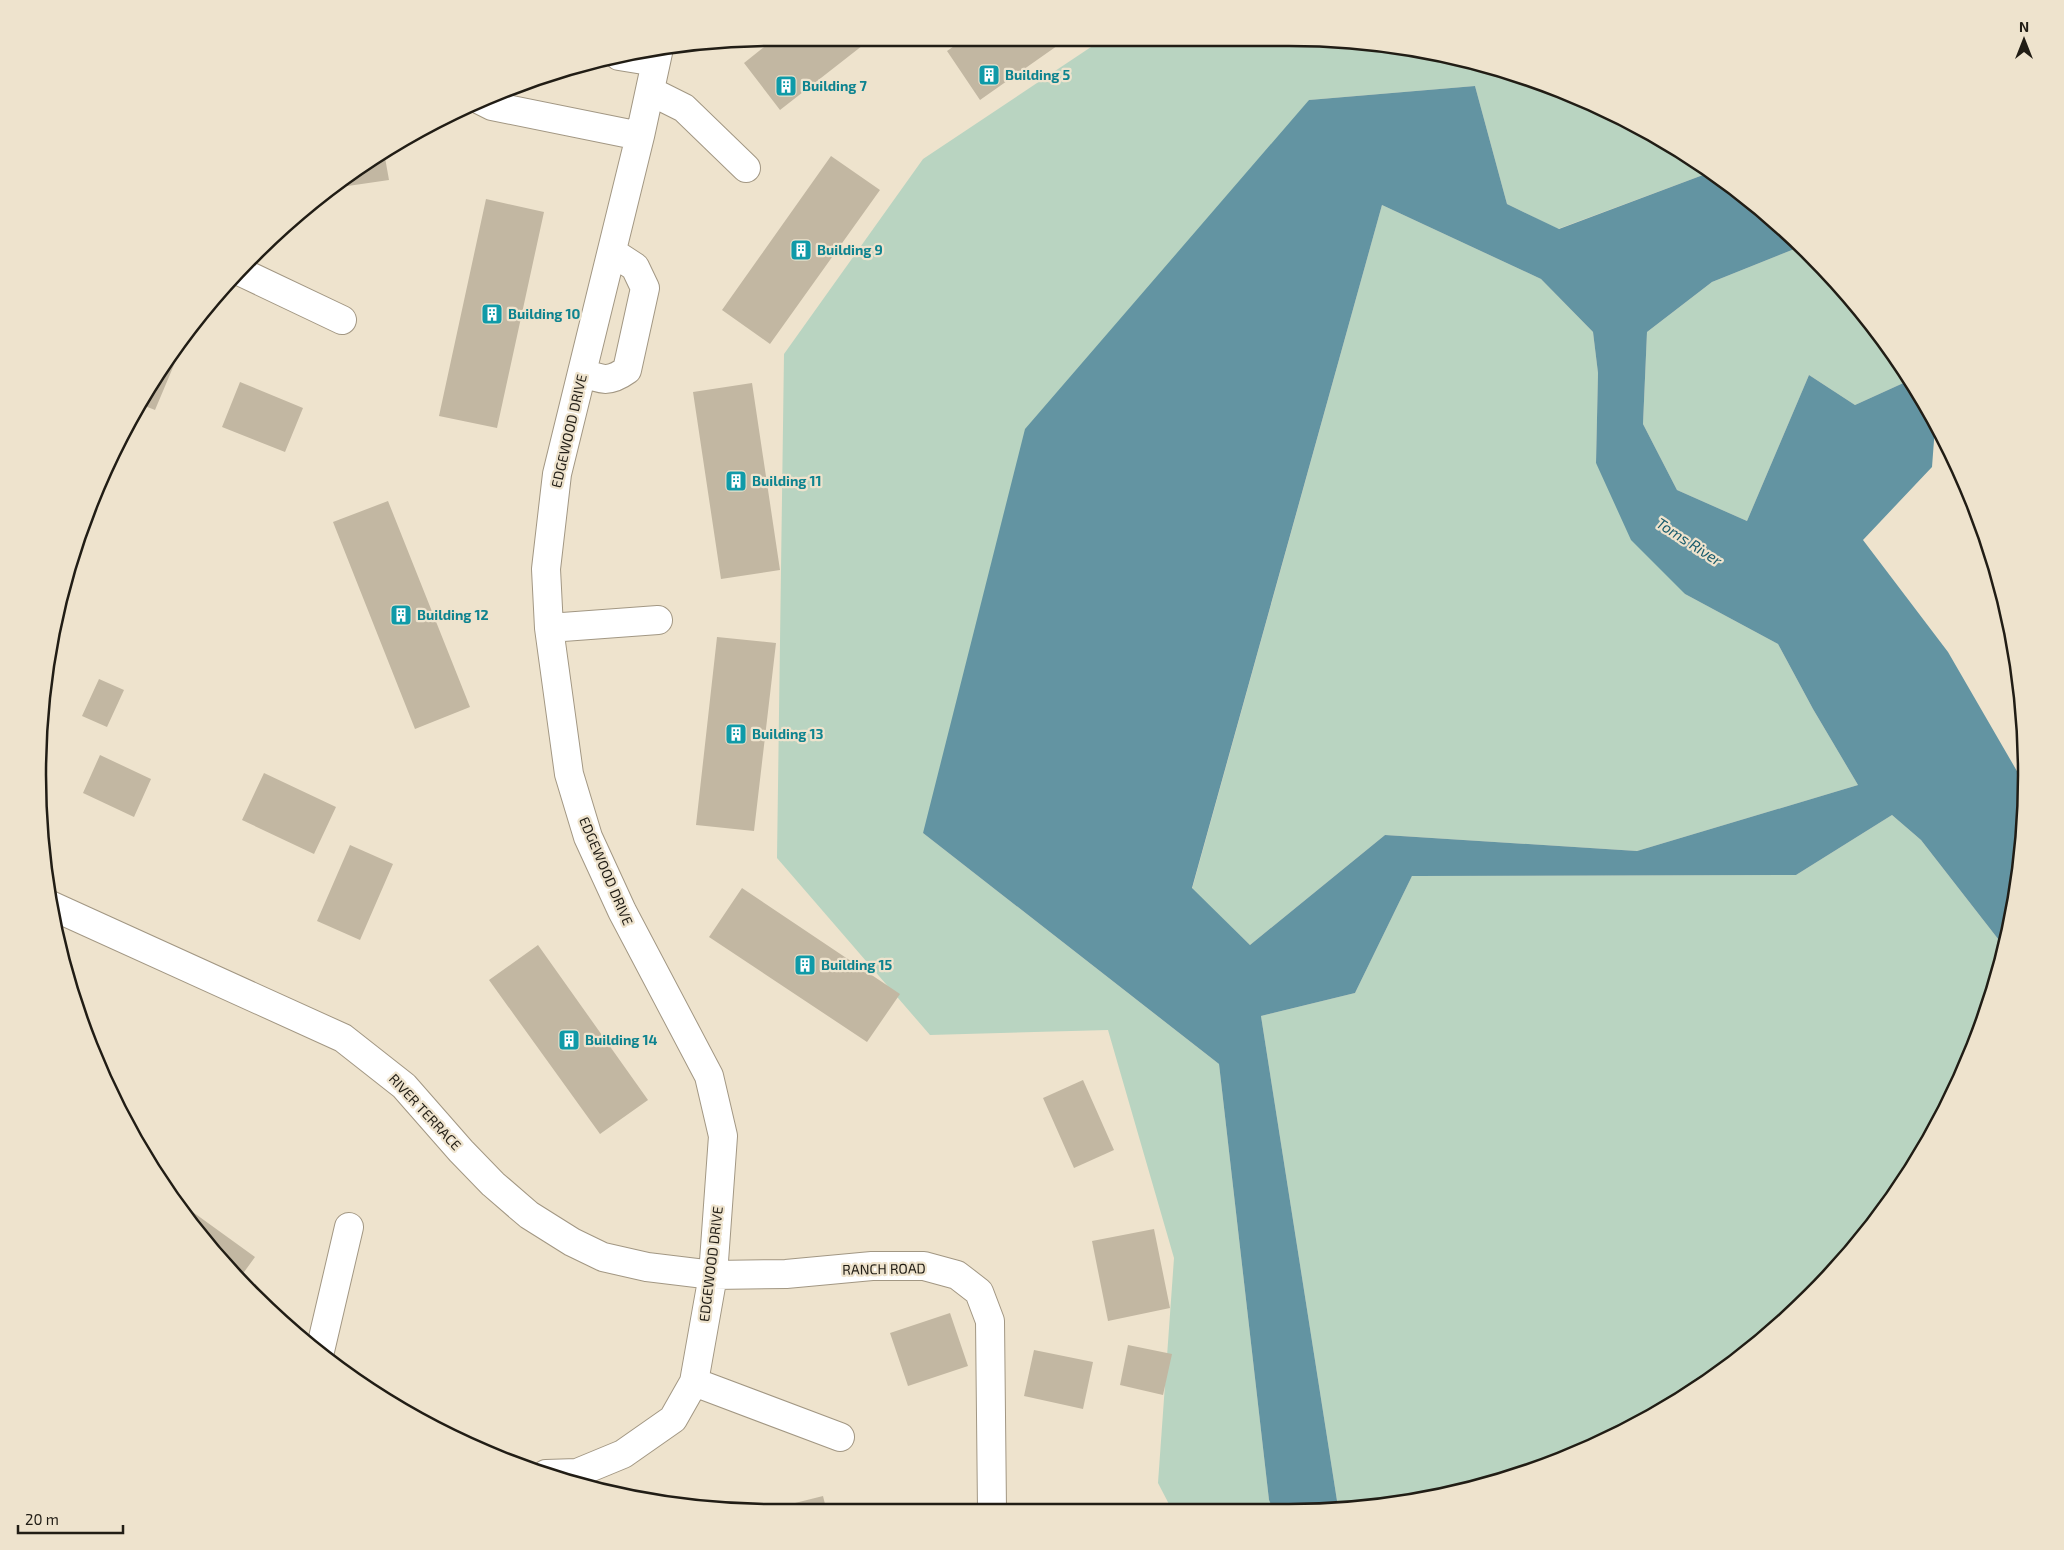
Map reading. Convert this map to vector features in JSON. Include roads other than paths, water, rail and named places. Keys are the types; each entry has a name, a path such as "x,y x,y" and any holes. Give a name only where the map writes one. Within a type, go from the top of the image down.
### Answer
{"street":[{"name":"EDGEWOOD DRIVE","path":"568,1473 577,1473 623,1454 673,1418 694,1382 713,1275 723,1136 709,1076 622,912 588,837 569,774 549,628 546,569 557,474 640,136 657,56"},
{"path":"650,91 684,108 746,168"},
{"path":"490,105 640,136"},
{"path":"582,372 602,380 616,378 627,370 645,288 642,277 635,267 612,252"},
{"path":"247,274 342,320"},
{"path":"549,628 658,620"},
{"name":"RIVER TERRACE","path":"59,909 343,1038 375,1061 404,1086 493,1184 528,1215 572,1242 603,1257 647,1267 713,1275"},
{"path":"321,1345 349,1227"},
{"name":"RANCH ROAD","path":"713,1275 786,1274 872,1266 924,1266 957,1275 979,1292 990,1322 992,1504"},
{"path":"694,1382 840,1437"}],"water":[{"name":"Toms River","path":"1475,86 1507,204 1559,229 1703,175 1733,197 1793,250 1712,282 1647,332 1643,424 1677,490 1747,521 1809,375 1855,405 1903,383 1934,437 1932,467 1863,540 1948,652 2018,773 2012,870 1999,940 1921,840 1892,815 1796,875 1412,876 1355,993 1261,1016 1337,1502 1271,1504 1269,1500 1219,1064 923,833 1025,429 1309,100","holes":["1382,205 1541,279 1593,332 1598,373 1596,463 1631,540 1685,594 1778,644 1813,709 1858,785 1637,851 1385,835 1250,945 1192,888"]}],"place":[{"name":"Building 5","path":"989,75"},
{"name":"Building 7","path":"786,86"},
{"name":"Building 9","path":"801,250"},
{"name":"Building 10","path":"492,314"},
{"name":"Building 11","path":"736,481"},
{"name":"Building 12","path":"401,615"},
{"name":"Building 13","path":"736,734"},
{"name":"Building 15","path":"805,965"},
{"name":"Building 14","path":"569,1040"}]}
